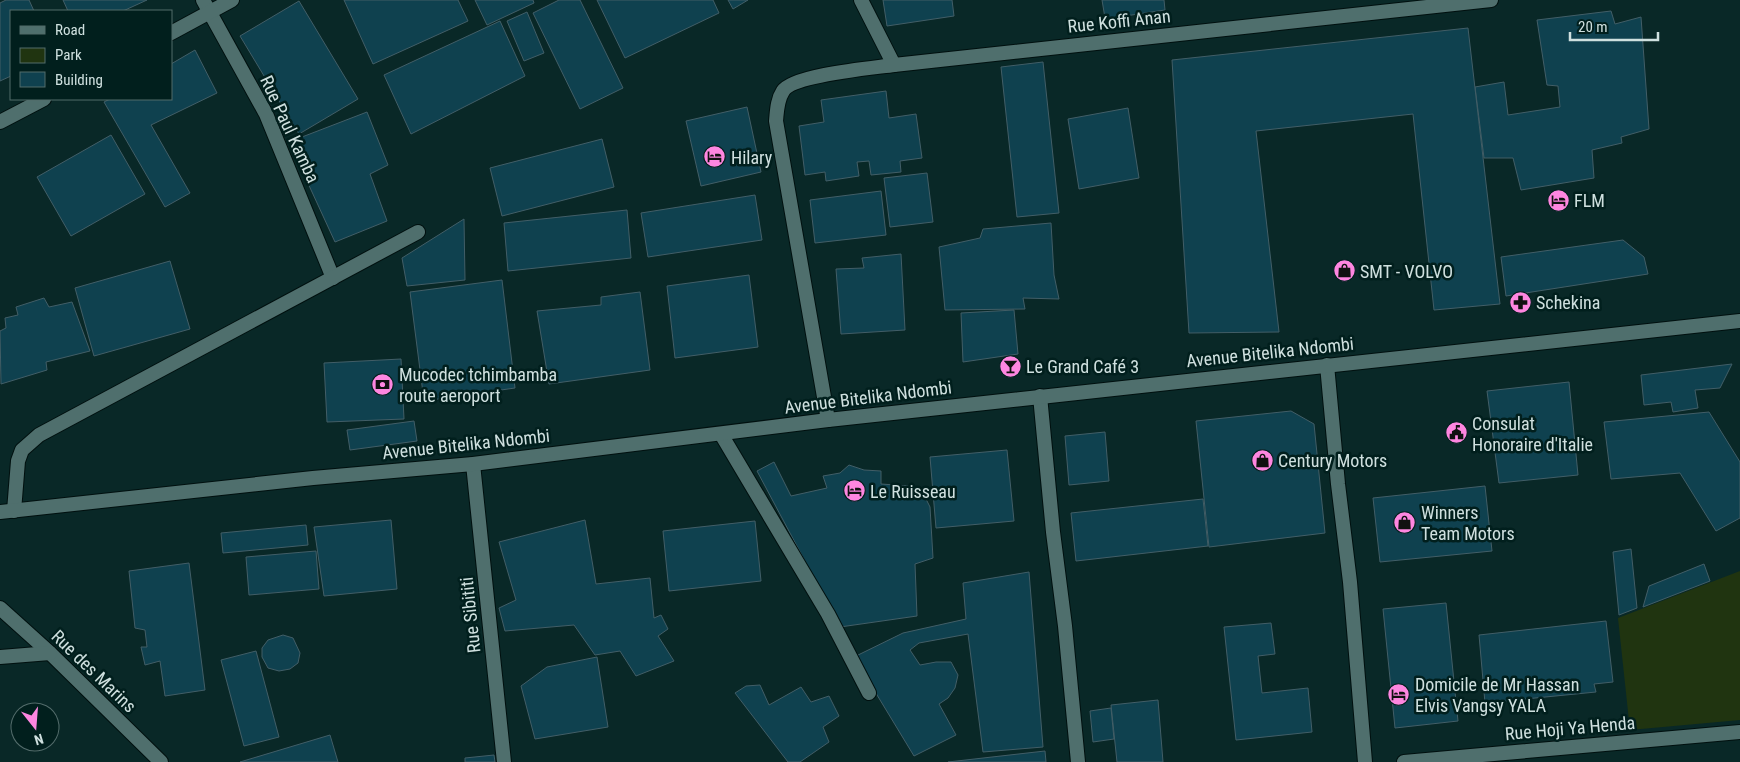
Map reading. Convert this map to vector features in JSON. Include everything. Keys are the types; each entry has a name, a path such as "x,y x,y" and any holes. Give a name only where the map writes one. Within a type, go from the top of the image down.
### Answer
{"street":[{"name":"Rue Paul Kamba","path":"203,0 266,114 333,278"},
{"path":"172,32 232,0"},
{"path":"861,0 894,65"},
{"name":"Rue Koffi Anan","path":"828,420 776,121 778,104 784,90 796,82 894,65 1491,0"},
{"path":"0,122 42,100"},
{"path":"14,511 18,461 22,450 39,434 418,232"},
{"name":"Avenue Bitelika Ndombi","path":"0,512 313,478 473,464 1040,396 1740,321"},
{"path":"1327,365 1338,484 1350,582 1365,762"},
{"path":"1040,396 1078,762"},
{"path":"721,434 828,614 869,693"},
{"name":"Rue Sibititi","path":"473,464 504,762"},
{"name":"Rue des Marins","path":"0,608 50,653 161,762"},
{"path":"0,657 50,653"},
{"name":"Rue Hoji Ya Henda","path":"1404,762 1740,732"}],"green space":[{"path":"1740,571 1740,720 1630,730 1618,618"}],"building":[{"path":"6,0 29,0 34,10 10,10 10,76 0,81 0,3"},
{"path":"63,0 147,0 125,10 68,10"},
{"path":"344,0 458,0 468,21 373,64"},
{"path":"475,0 533,0 534,3 487,25"},
{"path":"559,0 580,0 623,88 580,109 533,13"},
{"path":"597,0 713,0 719,13 625,58"},
{"path":"728,0 748,0 733,9"},
{"path":"883,0 952,0 954,16 887,26"},
{"path":"1102,0 1164,0 1165,10 1125,16 1125,24 1106,24"},
{"path":"299,1 358,99 299,134 240,36"},
{"path":"1611,11 1615,24 1641,17 1649,129 1621,137 1622,143 1592,150 1594,178 1521,190 1513,158 1484,158 1475,87 1504,82 1508,115 1560,107 1558,86 1547,85 1537,20"},
{"path":"527,12 544,53 524,61 507,21"},
{"path":"500,21 525,76 411,134 384,75"},
{"path":"1468,28 1500,304 1434,310 1413,114 1256,131 1279,332 1189,333 1172,60"},
{"path":"195,50 217,93 151,125 190,193 165,207 104,102 108,100 172,100 172,63"},
{"path":"1043,62 1059,213 1017,217 1001,67"},
{"path":"886,91 889,118 916,114 922,158 900,161 901,172 871,175 869,161 857,162 859,176 826,181 825,172 805,175 799,126 824,122 821,100"},
{"path":"747,107 761,172 701,186 686,121"},
{"path":"1128,108 1139,178 1079,189 1068,119"},
{"path":"367,112 388,165 370,174 387,221 335,242 289,142"},
{"path":"111,135 145,194 71,236 37,177"},
{"path":"602,139 614,187 502,216 490,168"},
{"path":"927,173 933,222 890,227 884,178"},
{"path":"881,191 886,235 815,243 810,200"},
{"path":"755,195 762,240 648,257 641,213"},
{"path":"627,210 631,258 508,271 504,223"},
{"path":"464,219 465,280 407,286 402,258"},
{"path":"1051,223 1054,275 1059,299 1023,298 1025,309 945,310 939,247 980,238 983,229"},
{"path":"1623,240 1644,257 1648,274 1506,296 1501,257"},
{"path":"901,254 905,330 841,334 836,269 864,268 862,258"},
{"path":"170,261 190,329 94,356 75,288"},
{"path":"749,275 758,347 675,358 667,286"},
{"path":"502,280 515,388 424,401 410,292"},
{"path":"640,292 650,370 549,384 537,311 601,305 601,297"},
{"path":"44,298 49,307 72,302 90,351 46,362 47,370 1,384 0,331 6,328 5,318 18,315 16,307"},
{"path":"1014,310 1018,354 963,362 961,313"},
{"path":"401,359 404,419 327,422 324,363"},
{"path":"1732,364 1720,388 1695,390 1698,408 1673,412 1671,402 1644,405 1641,375"},
{"path":"1569,382 1578,475 1499,483 1487,391"},
{"path":"1291,411 1314,424 1325,533 1209,547 1196,421"},
{"path":"1709,412 1740,462 1740,518 1716,531 1680,473 1611,479 1604,422"},
{"path":"414,421 417,441 350,450 347,430"},
{"path":"1105,432 1109,481 1069,485 1065,436"},
{"path":"1007,450 1014,521 936,528 930,457"},
{"path":"774,462 791,496 827,488 823,476 840,473 849,465 864,470 881,471 881,484 909,486 922,491 930,507 933,558 915,564 917,616 840,627 757,471"},
{"path":"1485,486 1492,551 1380,562 1373,498"},
{"path":"1203,499 1208,546 1076,561 1071,513"},
{"path":"391,520 397,589 324,596 314,527"},
{"path":"585,520 596,584 650,578 654,618 661,615 668,629 658,636 674,661 636,676 620,651 595,655 574,625 505,631 499,608 516,600 499,542"},
{"path":"755,521 761,581 669,591 663,531"},
{"path":"306,525 308,545 223,553 221,533"},
{"path":"1631,549 1637,608 1619,615 1613,552"},
{"path":"316,551 319,589 249,595 246,557"},
{"path":"189,563 205,690 165,696 160,661 145,665 141,647 147,647 145,630 135,628 129,571"},
{"path":"1704,564 1710,581 1643,607 1649,586"},
{"path":"1029,572 1043,747 983,752 968,634 919,643 910,650 920,665 951,662 958,675 955,688 948,698 939,704 956,735 914,756 854,657 903,633 966,619 963,583"},
{"path":"1446,603 1458,721 1395,728 1383,609"},
{"path":"1606,621 1613,682 1594,684 1596,692 1485,703 1479,635"},
{"path":"1271,623 1275,654 1258,656 1262,693 1308,688 1312,732 1236,740 1224,627"},
{"path":"283,635 293,638 300,653 298,663 290,669 279,671 268,668 262,657 262,648 268,640"},
{"path":"256,651 279,737 244,746 221,660"},
{"path":"597,657 608,727 535,739 521,686 547,667"},
{"path":"760,685 769,705 801,687 811,702 829,696 839,716 823,727 829,742 800,762 788,762 735,693 746,686"},
{"path":"1158,700 1163,762 1117,762 1111,705"},
{"path":"1111,708 1114,739 1093,742 1090,711"},
{"path":"330,735 338,762 240,762"},
{"path":"1045,751 1046,762 948,762"},
{"path":"494,755 495,762 465,762 465,758"}],"place":[{"name":"Hilary","path":"715,157"},
{"name":"FLM","path":"1558,200"},
{"name":"SMT - VOLVO","path":"1344,271"},
{"name":"Schekina","path":"1520,302"},
{"name":"Le Grand Café 3","path":"1010,366"},
{"name":"Mucodec tchimbamba route aeroport","path":"383,384"},
{"name":"Consulat Honoraire d'Italie","path":"1456,433"},
{"name":"Century Motors","path":"1262,460"},
{"name":"Le Ruisseau","path":"854,491"},
{"name":"Winners Team Motors","path":"1405,522"},
{"name":"Domicile de Mr Hassan Elvis Vangsy YALA","path":"1399,694"}]}
